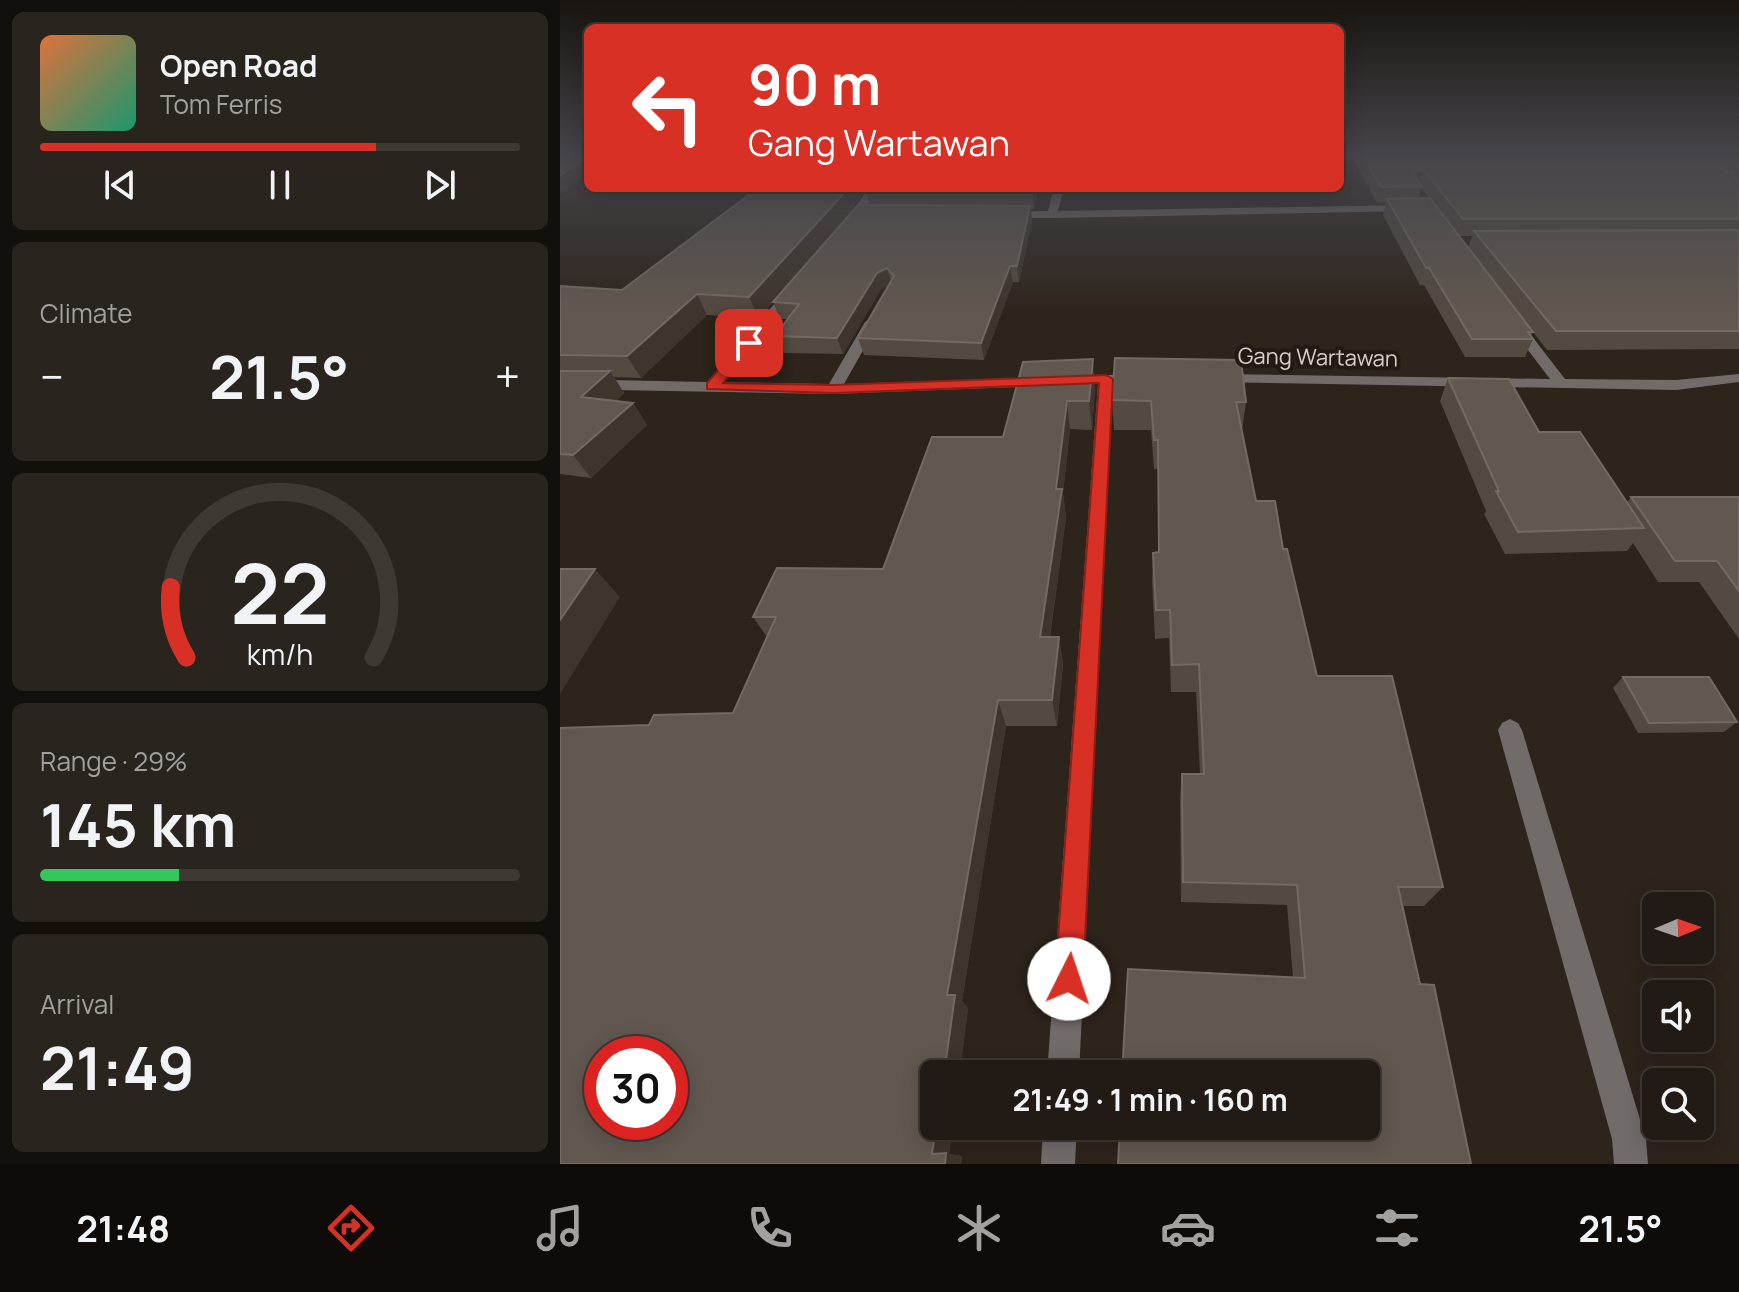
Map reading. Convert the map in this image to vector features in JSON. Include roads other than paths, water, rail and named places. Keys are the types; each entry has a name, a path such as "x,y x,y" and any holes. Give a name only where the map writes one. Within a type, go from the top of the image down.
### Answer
{"street":[{"path":"839,237 861,208"},
{"path":"1052,215 1054,208"},
{"path":"992,215 1412,208"},
{"path":"858,214 873,214"},
{"path":"712,386 800,283"},
{"path":"834,389 883,303"},
{"path":"1511,319 1560,382"},
{"path":"560,384 834,389 1154,378"},
{"name":"Gang Wartawan","path":"1201,378 1676,385 1739,378"},
{"path":"1064,1060 1106,379"},
{"path":"1510,730 1629,1139 1631,1164"},
{"path":"1058,1164 1059,1140"}]}
